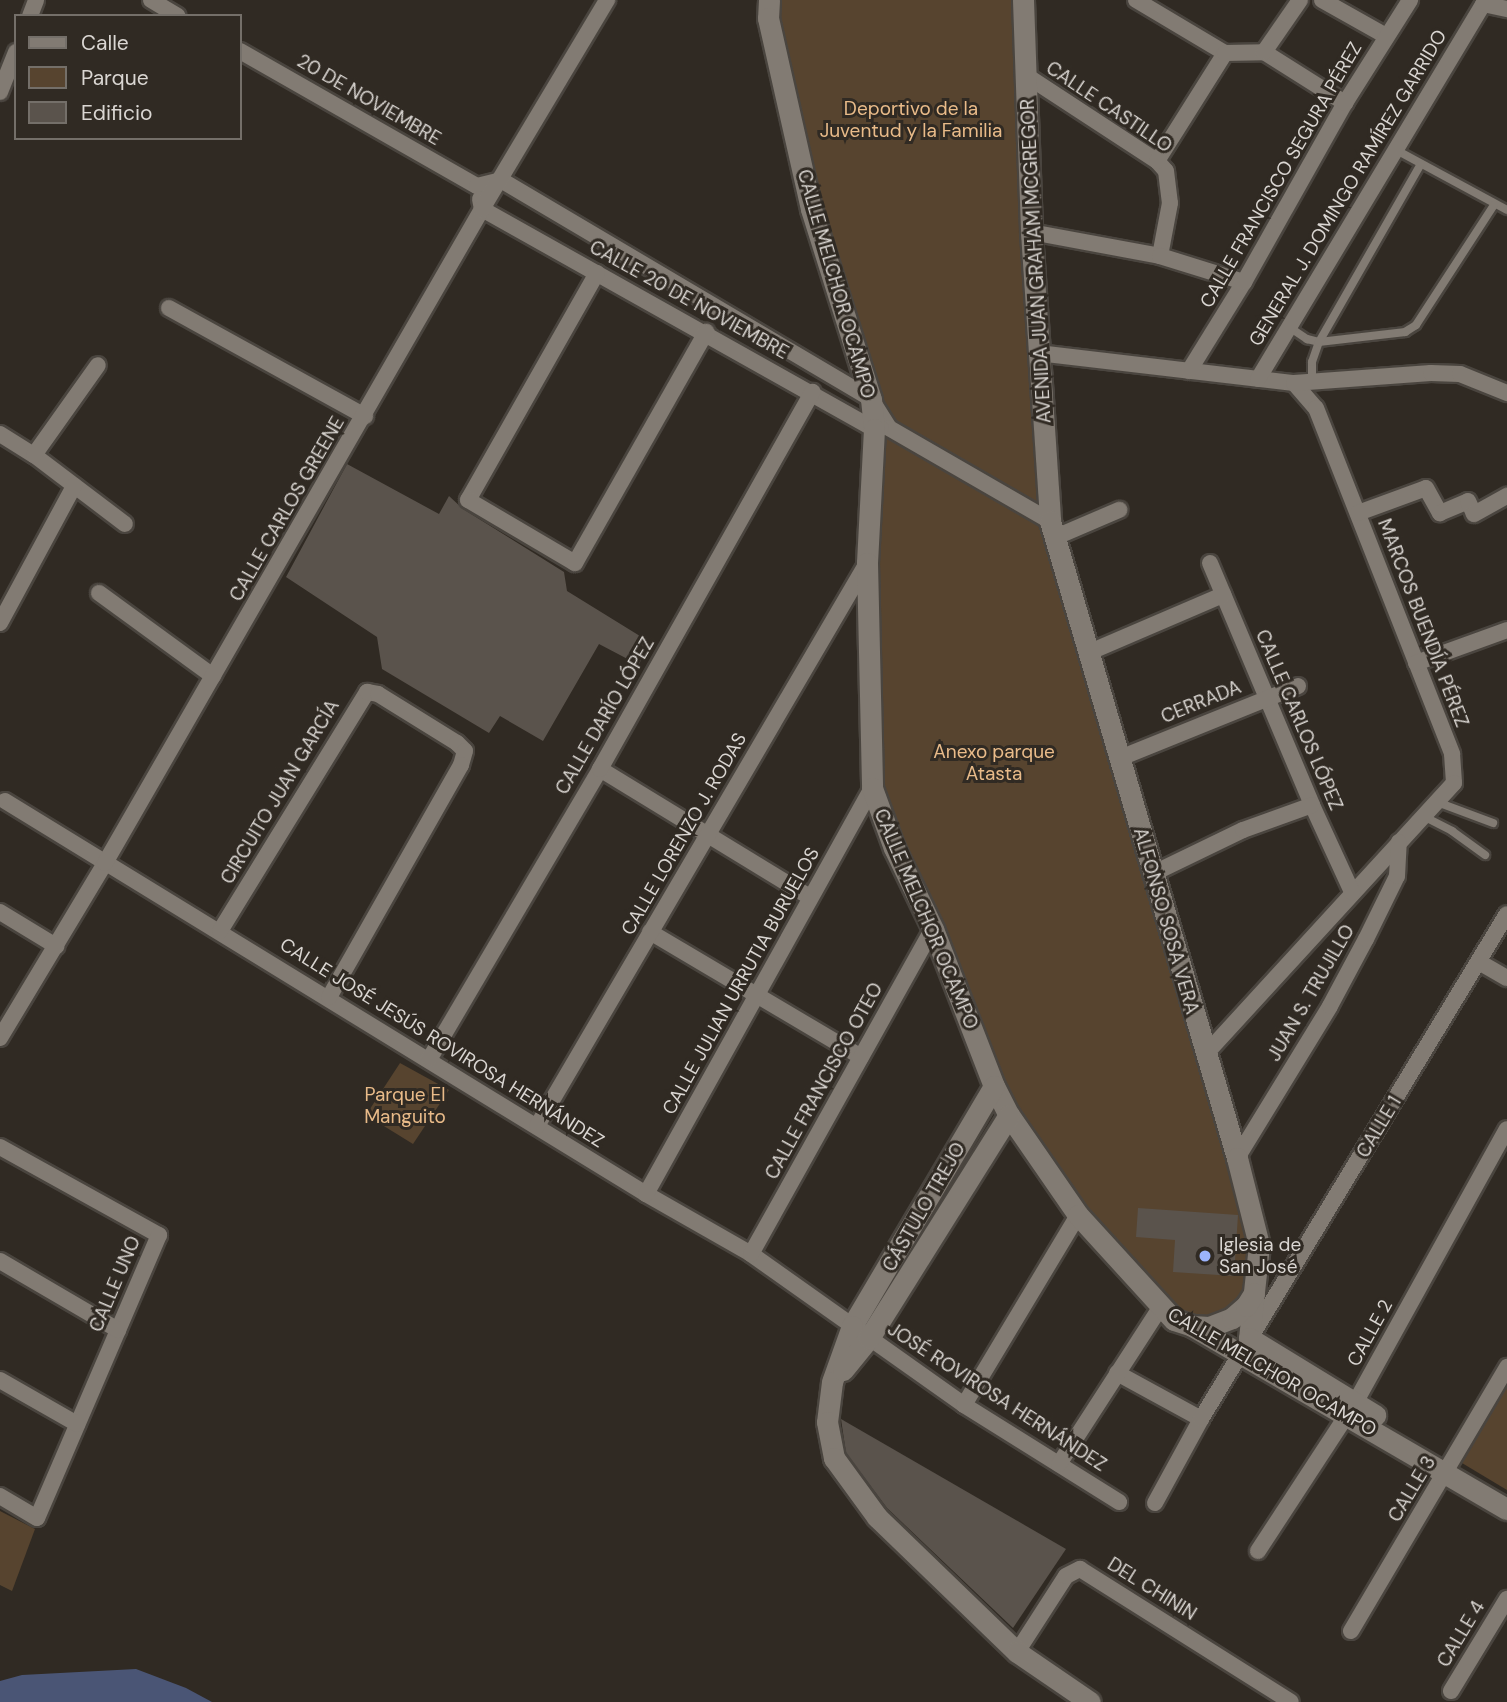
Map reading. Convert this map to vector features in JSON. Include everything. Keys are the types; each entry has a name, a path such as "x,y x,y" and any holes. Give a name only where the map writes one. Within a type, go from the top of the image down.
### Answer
{"street":[{"path":"151,0 175,14"},
{"name":"CALLE CARLOS GREENE","path":"0,1038 365,416 482,209 607,0"},
{"name":"CALLE MELCHOR OCAMPO","path":"769,0 768,18 811,209 882,428 867,563 872,788 894,848 933,929 994,1086 1009,1115 1078,1215 1160,1308 1174,1320 1246,1339 1351,1409 1450,1466 1507,1493"},
{"name":"AVENIDA JUAN GRAHAM MCGREGOR","path":"1023,0 1031,232 1053,529"},
{"path":"1136,0 1225,53 1264,52 1345,103"},
{"path":"1264,52 1300,0"},
{"path":"1322,0 1387,36"},
{"name":"CALLE FRANCISCO SEGURA PÉREZ","path":"1189,371 1244,282 1345,103 1410,0"},
{"name":"GENERAL J. DOMINGO RAMÍREZ GARRIDO","path":"1258,379 1483,2 1507,9"},
{"name":"20 DE NOVIEMBRE","path":"242,52 477,186"},
{"path":"1157,161 1225,53"},
{"path":"0,92 14,57"},
{"name":"CALLE CASTILLO","path":"1027,76 1157,161 1166,171 1170,203 1160,256"},
{"path":"482,209 477,186 501,180"},
{"name":"CALLE 20 DE NOVIEMBRE","path":"501,180 871,399"},
{"name":"CALLE 20 DE NOVIEMBRE","path":"482,209 882,428"},
{"path":"1031,232 1160,256 1244,282"},
{"path":"597,273 468,500 575,564 706,332"},
{"path":"169,308 365,416"},
{"path":"1038,353 1294,383 1431,373 1460,374 1507,393"},
{"path":"34,455 98,365"},
{"name":"MARCOS BUENDÍA PÉREZ","path":"1206,1055 1454,783 1452,754 1359,513 1316,408 1294,383"},
{"name":"CALLE DARÍO LÓPEZ","path":"429,1058 600,769 812,392"},
{"path":"882,428 1053,529 1119,510"},
{"path":"0,434 34,455 125,524"},
{"path":"0,623 74,485"},
{"path":"1359,513 1426,488 1440,513 1468,501 1474,514 1507,496"},
{"name":"ALFONSO SOSA VERA","path":"1053,529 1237,1158 1259,1245 1256,1289 1246,1339"},
{"name":"CALLE LORENZO J. RODAS","path":"537,1126 867,563"},
{"name":"CALLE CARLOS LÓPEZ","path":"1210,563 1312,805 1352,892"},
{"path":"99,593 213,676"},
{"path":"1090,652 1223,595"},
{"path":"1416,663 1507,630"},
{"name":"CERRADA","path":"1120,758 1298,686"},
{"name":"CIRCUITO JUAN GARCÍA","path":"220,931 367,692 378,694 465,751 461,765 329,997"},
{"path":"600,769 810,897"},
{"name":"CALLE JULIAN URRUTIA BURUELOS","path":"646,1194 872,788"},
{"name":"CALLE JOSÉ JESÚS ROVIROSA HERNÁNDEZ","path":"5,801 429,1058 646,1194 751,1254 861,1332"},
{"path":"1152,874 1243,830 1312,805"},
{"name":"JUAN S. TRUJILLO","path":"1237,1158 1330,1006 1366,939 1397,876 1399,842"},
{"path":"0,912 56,946"},
{"name":"CALLE 1","path":"1155,1503 1246,1339 1507,914"},
{"name":"CALLE FRANCISCO OTEO","path":"751,1254 933,929"},
{"path":"650,933 861,1057"},
{"path":"1479,962 1507,978"},
{"name":"CÁSTULO TREJO","path":"861,1332 994,1086"},
{"name":"CÁSTULO TREJO","path":"861,1332 1009,1115"},
{"name":"CALLE 2","path":"1258,1551 1351,1409 1507,1129"},
{"name":"CALLE UNO","path":"0,1147 159,1235 37,1518 0,1496"},
{"path":"964,1405 1078,1215"},
{"path":"0,1261 118,1330"},
{"path":"1192,1326 1209,1327 1231,1318 1246,1306 1256,1289"},
{"path":"1059,1464 1160,1308"},
{"path":"861,1332 832,1382 827,1422 835,1458 877,1517 1017,1652 1090,1702"},
{"name":"JOSÉ ROVIROSA HERNÁNDEZ","path":"861,1332 964,1405 1119,1502"},
{"name":"CALLE 3","path":"1351,1631 1507,1367"},
{"path":"1117,1373 1201,1419"},
{"path":"0,1380 78,1424"},
{"name":"CALLE MELCHOR OCAMPO","path":"1450,1466 1507,1509"},
{"name":"DEL CHININ","path":"1017,1652 1066,1576 1080,1569 1292,1702"},
{"name":"CALLE 4","path":"1451,1690 1507,1599"}],"lane":[{"path":"1395,150 1494,205 1507,209"},
{"path":"1312,383 1312,362 1319,342 1421,164"},
{"path":"1289,327 1307,339 1319,342 1405,332 1416,325 1494,205"},
{"path":"1437,802 1493,823"},
{"path":"1423,816 1452,831 1485,855"}],"green space":[{"name":"Anexo parque Atasta","path":"770,0 1023,0 1050,521 1259,1245 1256,1288 1232,1318 1174,1320 1009,1115 872,788 874,429 811,209"},
{"name":"Parque El Manguito","path":"400,1063 449,1090 413,1144 366,1115"},
{"path":"1503,1382 1507,1384 1507,1490 1457,1460"},
{"path":"0,1511 35,1529 12,1591 0,1585"}],"water":[{"path":"136,1669 186,1688 212,1702 0,1702 0,1681 22,1675"}],"building":[{"path":"347,464 439,514 449,496 463,509 564,572 567,591 648,641 639,665 599,644 543,741 500,716 489,733 382,669 377,637 286,577"},
{"name":"Iglesia de San José","path":"1138,1208 1238,1215 1234,1276 1173,1272 1175,1240 1136,1237"},
{"path":"841,1419 1066,1549 1013,1628 887,1508 846,1453"}],"place":[{"name":"Iglesia de San José","path":"1205,1256"}],"park label":[{"name":"Deportivo de la Juventud y la Familia","path":"911,120"}]}
